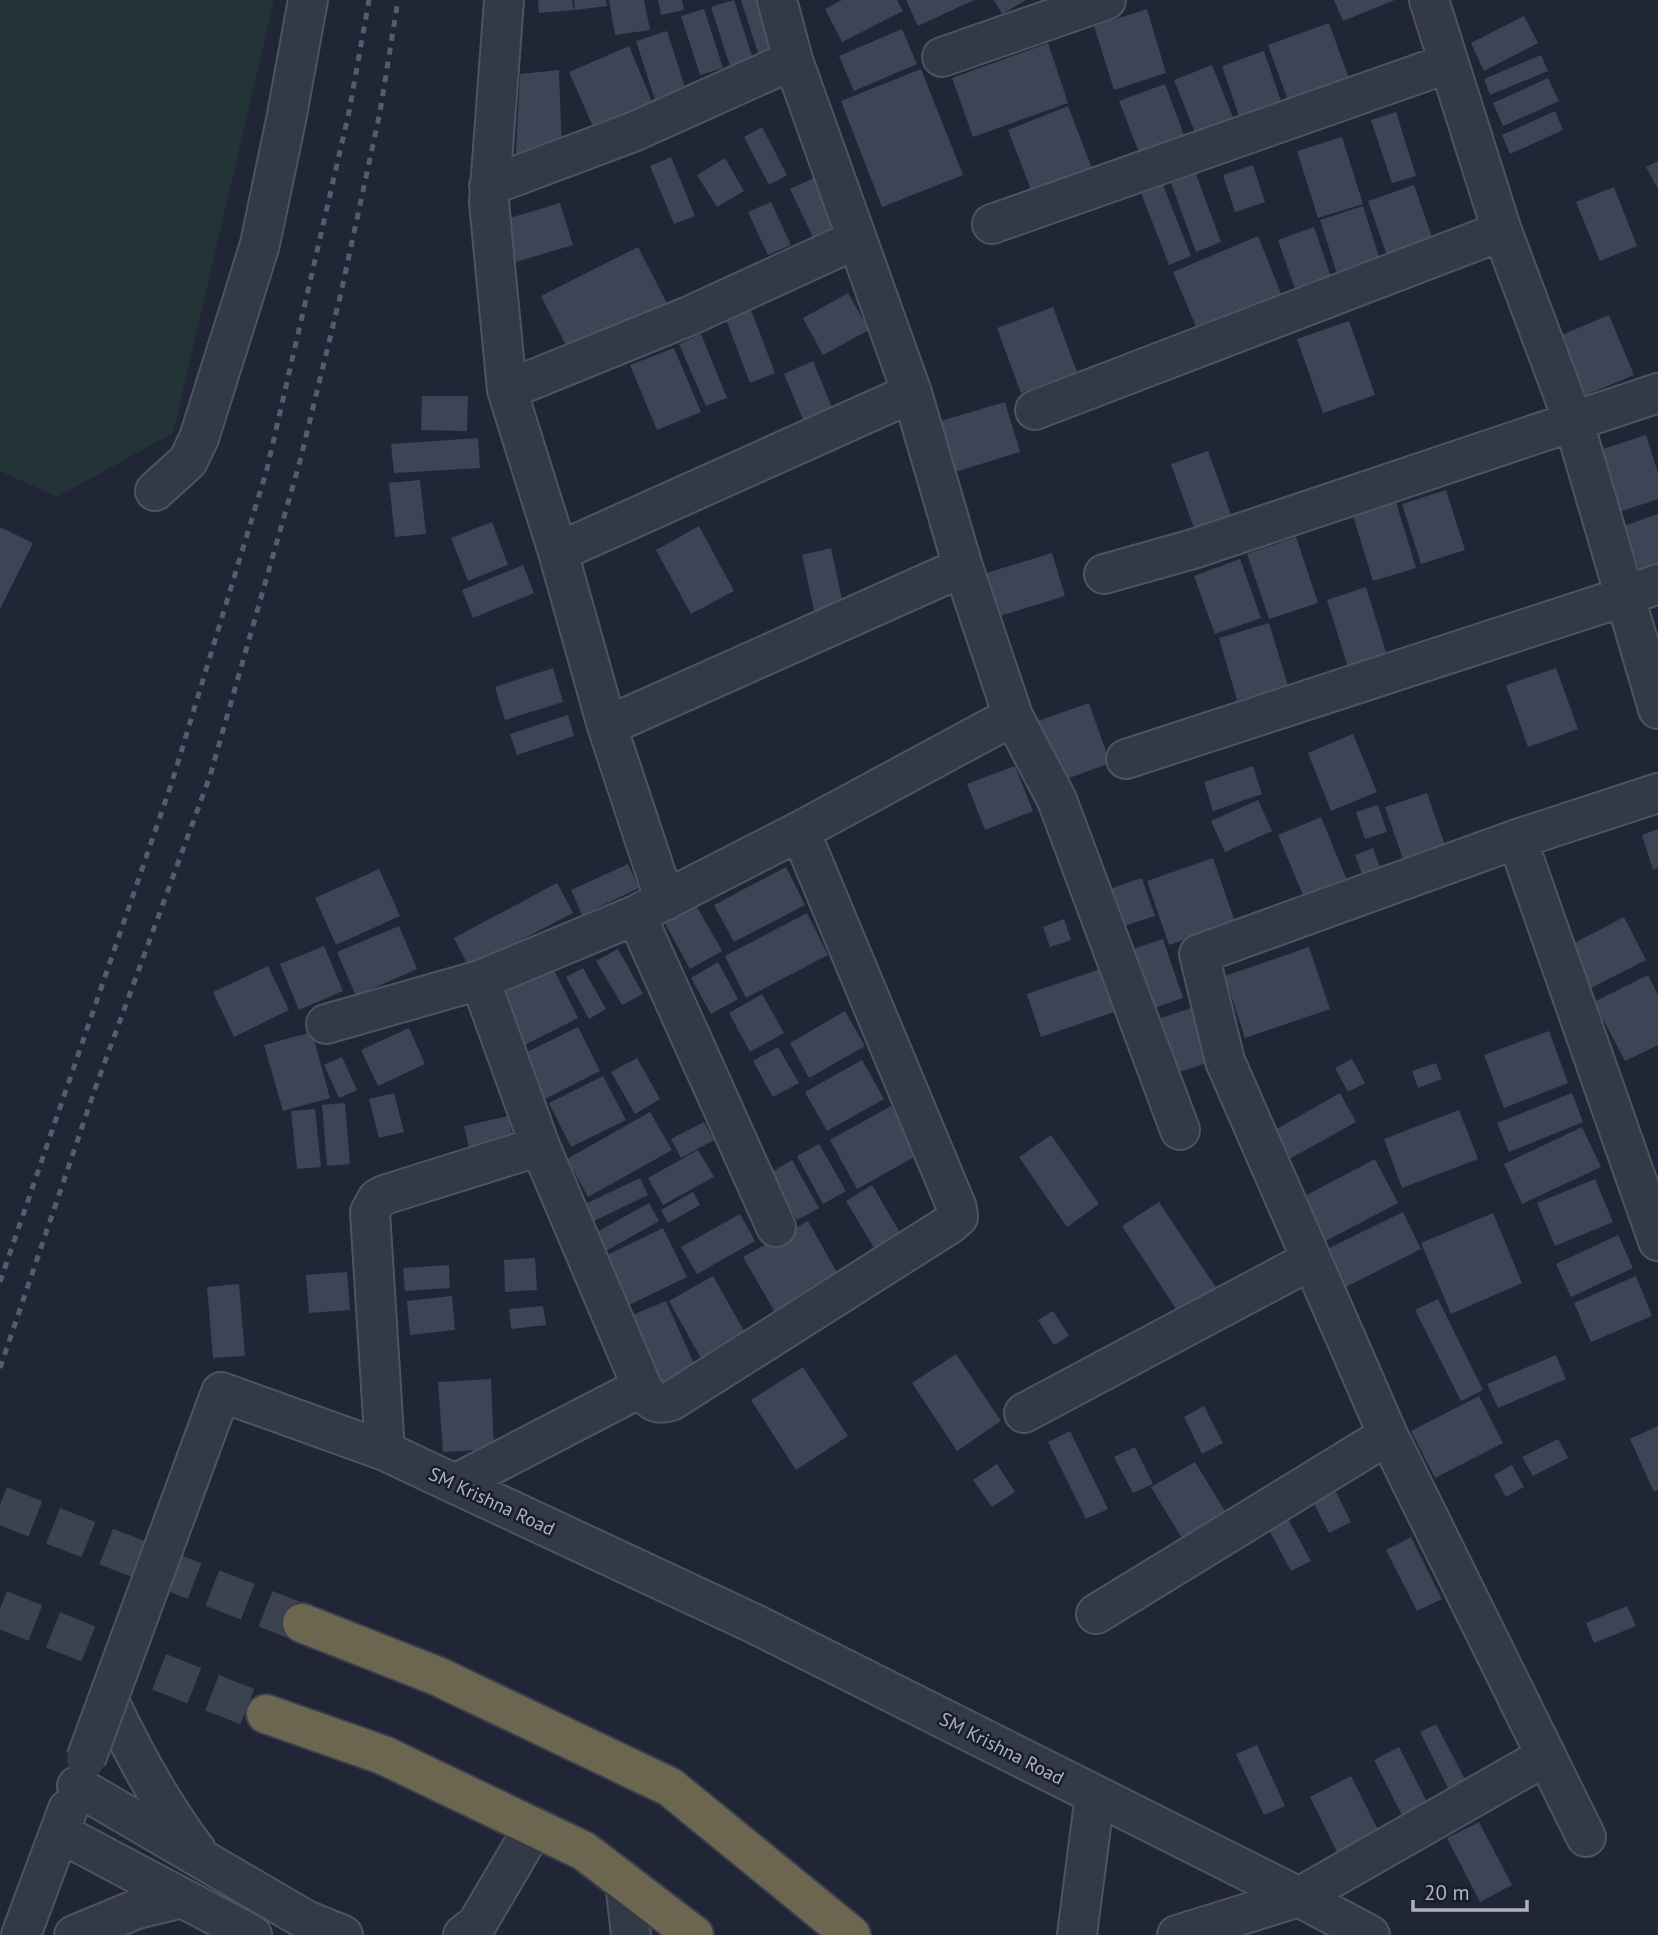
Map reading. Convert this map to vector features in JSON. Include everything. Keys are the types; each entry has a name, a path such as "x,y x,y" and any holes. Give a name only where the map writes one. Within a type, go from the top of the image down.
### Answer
{"highway":[{"path":"302,1623 437,1676 670,1787 851,1935"},
{"path":"266,1714 383,1755 584,1851 694,1935"}],"street":[{"path":"155,491 188,461 199,438 245,293 260,244 307,0"},
{"path":"504,0 489,186 507,390 558,552 607,726 650,908 776,1227"},
{"path":"777,0 793,60 912,393 963,567 1013,716 1057,800 1180,1130"},
{"path":"942,57 1106,0"},
{"path":"1429,0 1502,230 1574,423 1642,590 1658,709"},
{"path":"489,186 633,132 793,60"},
{"path":"992,224 1449,63"},
{"path":"1035,410 1502,230"},
{"path":"507,390 689,316 857,239"},
{"path":"558,552 912,393"},
{"path":"1104,574 1193,549 1658,394"},
{"path":"607,726 963,567"},
{"path":"1126,760 1642,590"},
{"path":"326,1024 480,980 650,908 1013,716"},
{"path":"1586,1837 1388,1435 1311,1260 1225,1061 1199,954 1517,839 1658,793"},
{"path":"480,980 540,1146 642,1387 649,1399 655,1403 671,1401 958,1217 957,1208 800,831"},
{"path":"1517,839 1658,1241"},
{"path":"385,1451 370,1212 373,1205 384,1195 540,1146"},
{"path":"1024,1413 1311,1260"},
{"path":"456,1484 642,1387"},
{"name":"SM Krishna Road","path":"21,1935 221,1392 385,1451 755,1624 1370,1935"},
{"path":"1096,1614 1388,1435"},
{"path":"108,1699 156,1792 178,1827 204,1860"},
{"path":"1177,1935 1299,1897 1546,1756"},
{"path":"81,1773 204,1860 306,1920 343,1935"},
{"path":"1077,1935 1095,1795"},
{"path":"463,1935 477,1924 534,1827"},
{"path":"60,1833 252,1935"},
{"path":"625,1882 631,1935"},
{"path":"74,1935 137,1909 182,1898"}],"shaded area":[{"path":"0,0 274,0 173,433 57,497 0,471"}],"building":[{"path":"538,0 572,0 574,10 539,13"},
{"path":"574,0 606,0 607,6 575,10"},
{"path":"609,0 644,0 650,30 615,35"},
{"path":"658,0 682,0 684,10 661,15"},
{"path":"734,0 753,59 730,66 711,7"},
{"path":"741,0 767,0 782,49 759,56"},
{"path":"842,0 897,0 903,11 842,42 825,9"},
{"path":"906,0 974,0 918,26"},
{"path":"994,0 1026,0 1002,14"},
{"path":"1334,0 1395,0 1343,21"},
{"path":"704,9 723,68 700,75 681,16"},
{"path":"1147,9 1166,73 1114,90 1094,26"},
{"path":"1524,16 1538,43 1484,71 1471,43"},
{"path":"1329,23 1351,84 1290,106 1268,45"},
{"path":"902,29 917,64 854,91 839,56"},
{"path":"667,31 686,90 655,100 636,41"},
{"path":"1048,43 1068,103 973,137 952,78"},
{"path":"629,46 653,104 594,129 569,72"},
{"path":"1264,51 1284,110 1242,125 1222,66"},
{"path":"1541,55 1548,71 1490,95 1484,79"},
{"path":"1212,65 1236,125 1198,140 1174,80"},
{"path":"921,69 963,175 882,207 841,101"},
{"path":"559,70 562,153 515,171 520,74"},
{"path":"1548,78 1559,101 1503,126 1493,103"},
{"path":"1165,84 1187,143 1142,160 1119,101"},
{"path":"1068,106 1095,176 1035,200 1008,130"},
{"path":"1555,111 1563,130 1510,154 1502,135"},
{"path":"1396,112 1416,176 1392,183 1371,120"},
{"path":"762,127 787,175 769,185 744,137"},
{"path":"1342,137 1363,204 1318,218 1297,151"},
{"path":"671,157 695,216 674,224 650,166"},
{"path":"725,158 744,191 717,207 697,175"},
{"path":"1658,161 1658,189 1646,167"},
{"path":"1253,165 1265,202 1235,212 1223,175"},
{"path":"1196,174 1221,242 1196,252 1171,183"},
{"path":"818,176 846,237 819,250 790,189"},
{"path":"1163,185 1191,256 1169,265 1141,193"},
{"path":"1414,185 1435,246 1389,261 1368,201"},
{"path":"1614,187 1637,246 1600,261 1576,202"},
{"path":"771,202 791,245 768,255 748,212"},
{"path":"560,203 573,245 509,264 496,222"},
{"path":"1363,206 1383,269 1340,283 1320,220"},
{"path":"1314,227 1334,286 1298,298 1278,240"},
{"path":"1258,236 1284,301 1200,336 1173,272"},
{"path":"638,247 671,311 574,361 541,296"},
{"path":"848,293 869,330 823,355 803,318"},
{"path":"750,307 775,373 750,383 725,317"},
{"path":"1053,307 1077,372 1021,393 997,328"},
{"path":"1609,315 1634,375 1584,396 1559,336"},
{"path":"1349,321 1375,395 1323,413 1297,339"},
{"path":"701,334 727,398 706,406 679,344"},
{"path":"674,348 701,412 657,430 630,365"},
{"path":"813,361 838,422 809,434 784,374"},
{"path":"422,396 468,396 467,431 421,430"},
{"path":"1005,402 1020,452 949,474 934,423"},
{"path":"1646,435 1658,473 1658,499 1619,512 1600,450"},
{"path":"478,438 480,468 394,473 391,444"},
{"path":"1208,451 1231,515 1194,528 1171,464"},
{"path":"420,480 426,534 395,537 389,483"},
{"path":"1446,490 1465,550 1421,564 1402,504"},
{"path":"1396,502 1416,568 1373,581 1353,516"},
{"path":"1658,514 1658,579 1645,584 1624,526"},
{"path":"492,522 508,565 468,581 451,538"},
{"path":"699,526 734,591 691,614 656,550"},
{"path":"0,527 33,543 0,609"},
{"path":"1296,537 1318,603 1269,619 1247,554"},
{"path":"831,548 846,618 817,624 802,555"},
{"path":"1052,553 1065,596 984,621 970,578"},
{"path":"1240,559 1261,618 1215,634 1194,576"},
{"path":"523,565 534,593 473,618 462,590"},
{"path":"1366,587 1388,659 1349,671 1327,600"},
{"path":"1269,623 1288,686 1237,700 1219,638"},
{"path":"553,668 563,702 505,720 495,687"},
{"path":"1556,668 1578,729 1528,747 1506,685"},
{"path":"1089,703 1110,763 1056,783 1035,722"},
{"path":"568,715 574,736 517,755 510,734"},
{"path":"1353,734 1377,792 1331,811 1308,753"},
{"path":"1015,766 1033,811 985,830 967,784"},
{"path":"1253,766 1262,794 1213,811 1204,782"},
{"path":"1427,793 1447,851 1405,865 1385,807"},
{"path":"1258,800 1272,831 1225,852 1211,821"},
{"path":"1378,805 1387,832 1365,839 1356,812"},
{"path":"1321,817 1348,883 1305,900 1278,835"},
{"path":"1658,829 1658,868 1653,870 1642,835"},
{"path":"1373,848 1384,878 1366,885 1355,855"},
{"path":"1213,858 1235,922 1169,945 1147,881"},
{"path":"628,864 639,888 582,915 571,890"},
{"path":"786,867 805,905 734,942 714,905"},
{"path":"379,869 400,916 336,945 315,898"},
{"path":"1142,878 1155,916 1124,926 1112,888"},
{"path":"557,883 573,913 469,967 454,938"},
{"path":"695,903 722,951 690,969 663,920"},
{"path":"807,913 828,955 746,998 725,956"},
{"path":"1624,917 1646,960 1583,992 1561,950"},
{"path":"1064,919 1071,940 1050,947 1043,927"},
{"path":"399,926 417,969 356,996 337,952"},
{"path":"1163,939 1183,998 1137,1014 1117,954"},
{"path":"324,946 343,991 299,1010 280,964"},
{"path":"1309,947 1330,1009 1245,1038 1225,976"},
{"path":"618,949 643,994 622,1005 596,961"},
{"path":"718,962 738,999 711,1014 691,978"},
{"path":"268,966 289,1010 234,1037 213,992"},
{"path":"553,968 578,1018 517,1049 492,998"},
{"path":"583,968 606,1009 589,1019 566,977"},
{"path":"1100,969 1114,1012 1041,1037 1027,994"},
{"path":"1648,975 1658,995 1658,1045 1625,1061 1594,1002"},
{"path":"762,994 784,1033 750,1052 729,1013"},
{"path":"1191,1008 1210,1062 1173,1074 1155,1020"},
{"path":"845,1011 865,1046 809,1078 790,1043"},
{"path":"578,1027 600,1071 545,1099 523,1054"},
{"path":"409,1028 425,1064 378,1086 361,1050"},
{"path":"1549,1031 1568,1083 1504,1108 1484,1055"},
{"path":"312,1032 330,1098 283,1111 264,1045"},
{"path":"778,1047 799,1083 773,1097 753,1061"},
{"path":"342,1057 357,1090 339,1098 324,1065"},
{"path":"637,1058 660,1099 635,1114 611,1072"},
{"path":"1352,1059 1365,1083 1348,1092 1335,1068"},
{"path":"862,1060 884,1099 827,1131 805,1092"},
{"path":"1436,1063 1442,1079 1418,1088 1412,1071"},
{"path":"603,1076 626,1120 571,1147 549,1103"},
{"path":"394,1093 404,1132 379,1138 369,1099"},
{"path":"1340,1093 1356,1122 1282,1163 1266,1135"},
{"path":"1572,1093 1583,1122 1509,1152 1497,1123"},
{"path":"345,1103 350,1164 327,1166 322,1105"},
{"path":"891,1106 918,1155 857,1189 830,1140"},
{"path":"315,1109 321,1167 297,1169 291,1111"},
{"path":"1459,1110 1478,1159 1402,1188 1384,1139"},
{"path":"650,1112 672,1150 588,1197 567,1159"},
{"path":"508,1116 513,1138 469,1148 464,1126"},
{"path":"704,1122 714,1140 681,1158 671,1139"},
{"path":"1582,1127 1601,1167 1522,1204 1504,1164"},
{"path":"1051,1135 1099,1204 1067,1227 1019,1157"},
{"path":"819,1144 846,1191 823,1204 797,1156"},
{"path":"698,1150 714,1177 663,1205 648,1178"},
{"path":"1375,1159 1398,1203 1322,1243 1299,1199"},
{"path":"792,1160 819,1208 797,1220 770,1173"},
{"path":"640,1178 648,1195 592,1222 583,1205"},
{"path":"1595,1179 1613,1222 1555,1246 1537,1203"},
{"path":"872,1185 906,1243 880,1258 846,1201"},
{"path":"693,1192 700,1205 668,1223 661,1210"},
{"path":"1159,1202 1225,1301 1187,1326 1122,1226"},
{"path":"649,1203 659,1221 606,1251 595,1233"},
{"path":"1403,1212 1421,1249 1344,1288 1325,1250"},
{"path":"1493,1213 1522,1283 1451,1314 1421,1243"},
{"path":"740,1214 755,1241 697,1274 681,1247"},
{"path":"808,1221 840,1278 776,1314 743,1257"},
{"path":"663,1228 687,1277 629,1305 605,1256"},
{"path":"1618,1235 1633,1268 1571,1297 1556,1264"},
{"path":"535,1258 537,1290 505,1292 504,1260"},
{"path":"449,1265 450,1288 405,1291 403,1268"},
{"path":"347,1272 350,1310 309,1313 306,1275"},
{"path":"713,1276 747,1336 703,1362 669,1301"},
{"path":"1636,1276 1652,1316 1591,1342 1574,1303"},
{"path":"239,1284 245,1356 213,1358 207,1287"},
{"path":"452,1296 455,1330 410,1335 407,1301"},
{"path":"1438,1299 1483,1390 1461,1401 1415,1310"},
{"path":"666,1301 696,1368 655,1387 623,1319"},
{"path":"543,1306 546,1325 511,1329 509,1309"},
{"path":"1053,1311 1069,1336 1054,1345 1038,1320"},
{"path":"956,1354 1001,1421 957,1451 912,1383"},
{"path":"1556,1355 1566,1379 1498,1408 1487,1384"},
{"path":"803,1367 848,1436 796,1470 751,1400"},
{"path":"491,1379 494,1449 443,1452 438,1382"},
{"path":"1479,1396 1503,1443 1435,1478 1411,1431"},
{"path":"1204,1406 1223,1443 1202,1454 1184,1417"},
{"path":"1658,1426 1658,1490 1654,1492 1630,1439"},
{"path":"1070,1431 1108,1509 1086,1519 1048,1442"},
{"path":"1558,1439 1568,1458 1533,1476 1522,1457"},
{"path":"1135,1447 1153,1484 1133,1493 1114,1457"},
{"path":"1195,1462 1231,1521 1187,1547 1151,1487"},
{"path":"997,1464 1015,1492 992,1507 973,1480"},
{"path":"1512,1465 1524,1487 1506,1497 1494,1475"},
{"path":"1334,1488 1351,1522 1329,1533 1312,1500"},
{"path":"1288,1519 1311,1561 1291,1571 1269,1530"},
{"path":"1411,1537 1442,1599 1417,1611 1386,1550"},
{"path":"1627,1606 1636,1626 1594,1643 1586,1623"},
{"path":"1436,1724 1468,1785 1451,1794 1420,1732"},
{"path":"1257,1745 1285,1806 1264,1815 1236,1754"},
{"path":"1399,1747 1432,1812 1407,1825 1374,1760"},
{"path":"1351,1776 1381,1836 1339,1856 1310,1797"},
{"path":"1479,1822 1512,1885 1480,1902 1447,1838"}],"tunnel":[{"path":"0,1505 302,1623"},
{"path":"0,1609 266,1714"}],"railway":[{"path":"0,1282 172,782 267,469 349,112 369,0"},
{"path":"0,1368 96,1086 210,776 300,461 341,293 380,112 398,0"}]}
